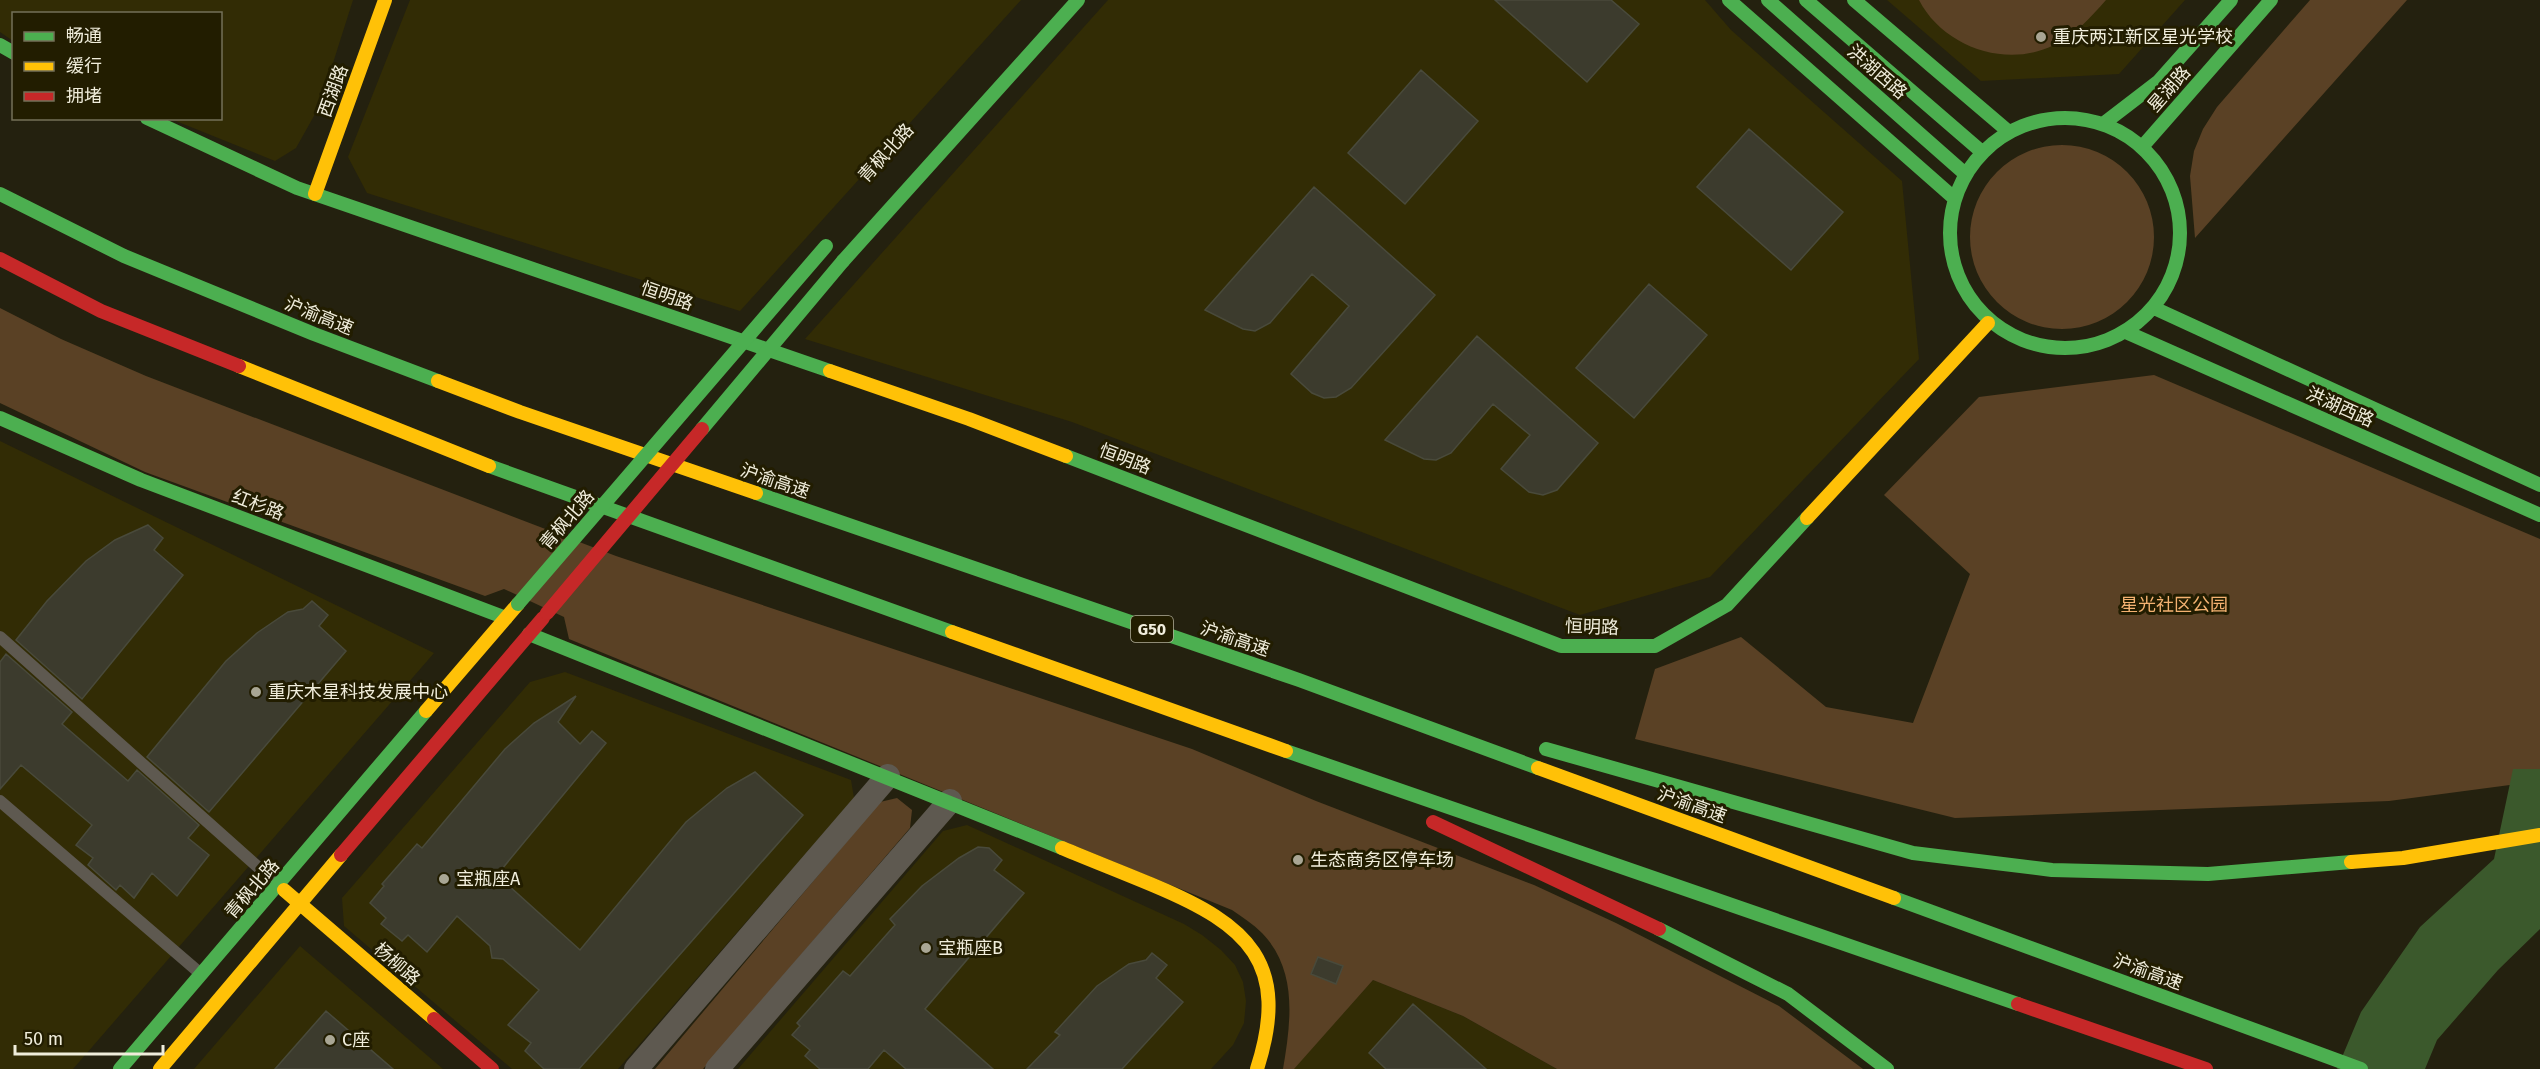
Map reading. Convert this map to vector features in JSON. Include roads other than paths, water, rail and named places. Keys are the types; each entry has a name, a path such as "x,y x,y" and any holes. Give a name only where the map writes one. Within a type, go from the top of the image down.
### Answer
{"main road":[{"name":"西湖路","path":"315,194 385,0"},
{"path":"160,1069 296,920 301,905 843,261 1078,0"},
{"path":"1729,0 1954,198"},
{"name":"洪湖西路","path":"1767,0 1963,172"},
{"name":"洪湖西路","path":"1806,0 1982,152"},
{"path":"1854,0 2009,132"},
{"path":"2103,124 2158,81 2231,0"},
{"name":"星湖路","path":"2142,147 2271,0"},
{"path":"2050,117 2085,118 2119,130 2142,147 2168,179 2179,211 2181,245 2173,278 2154,308 2126,332 2091,346 2054,348 2018,338 1988,323 1966,293 1953,262 1949,230 1954,198 1963,172 1982,152 2016,127 2050,117"},
{"name":"恒明路","path":"152,120 299,182 315,194 969,419 1562,646 1655,646 1727,605 1988,323"},
{"name":"沪渝高速","path":"0,194 124,256 314,334 498,404 1299,680 2361,1069"},
{"name":"青枫北路","path":"120,1069 830,241"},
{"path":"0,259 101,312 490,466 1268,745 2206,1069"},
{"name":"洪湖西路","path":"2154,308 2540,484"},
{"name":"洪湖西路","path":"2126,332 2540,515"},
{"name":"红杉路","path":"0,418 141,480 506,618"},
{"path":"529,634 888,776 1190,900 1220,919 1247,942 1263,967 1270,997 1262,1054 1257,1069"},
{"path":"1299,680 1469,728"},
{"path":"1268,745 1385,800"},
{"path":"1538,747 1913,853 2052,870 2208,874 2403,858 2540,835"},
{"path":"1417,814 1599,898 1788,994 1887,1069"},
{"name":"杨柳路","path":"279,886 492,1069"},
{"path":"269,897 296,920"},
{"path":"1251,1069 1262,1054"}],"street":[{"path":"636,1069 888,776"},
{"path":"717,1069 950,801"}],"lane":[{"path":"0,637 279,886"},
{"path":"0,801 202,975"}],"place":[{"name":"重庆两江新区星光学校","path":"2041,37"},
{"name":"重庆木星科技发展中心","path":"256,692"},
{"name":"生态商务区停车场","path":"1298,860"},
{"name":"宝瓶座A","path":"444,879"},
{"name":"宝瓶座B","path":"926,948"},
{"name":"C座","path":"330,1040"}],"park label":[{"name":"星光社区公园","path":"2174,605"}]}
